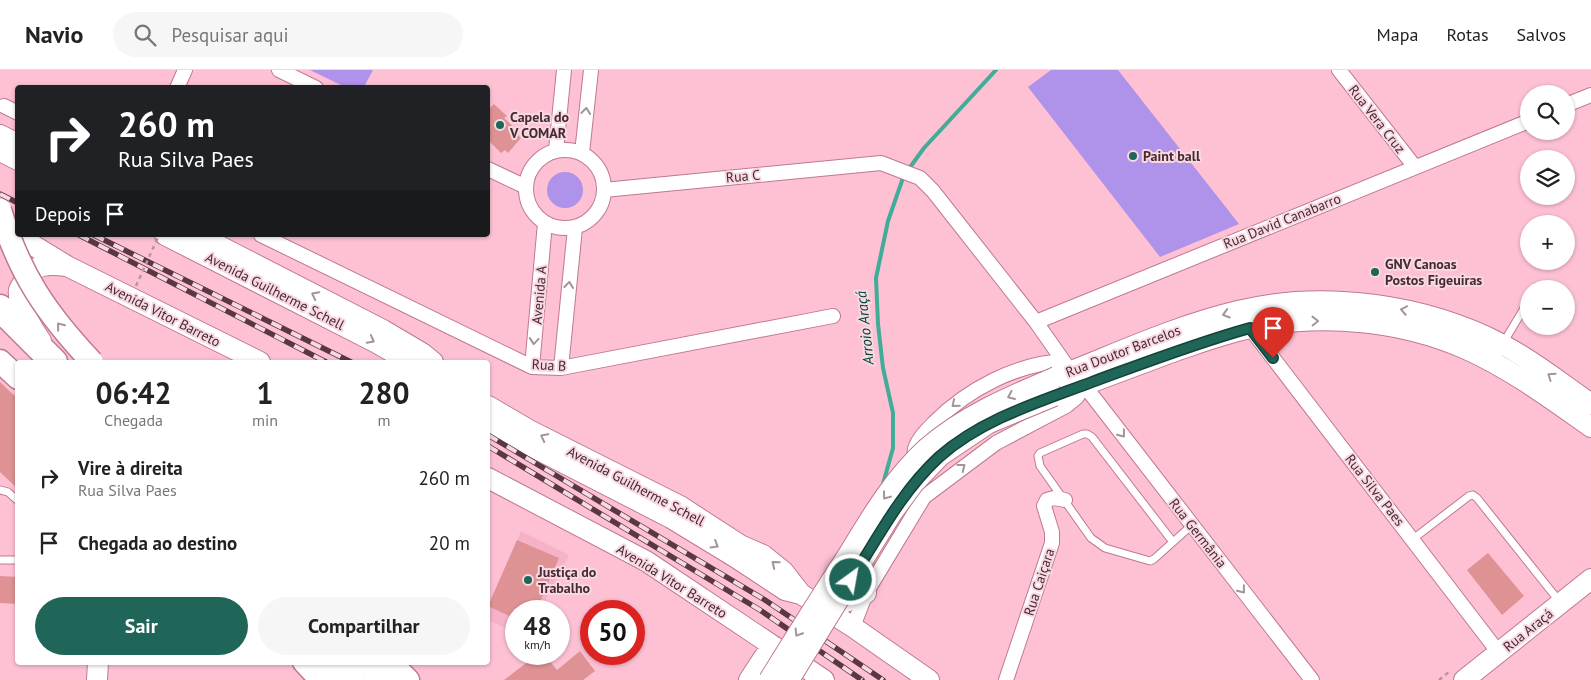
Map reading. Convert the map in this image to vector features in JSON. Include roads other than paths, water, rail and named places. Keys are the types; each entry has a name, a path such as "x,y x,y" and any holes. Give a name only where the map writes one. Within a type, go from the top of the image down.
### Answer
{"highway":[{"path":"0,308 54,360"},
{"path":"0,332 29,360"},
{"path":"335,665 350,680"},
{"path":"367,665 382,680"}],"main road":[{"path":"0,135 15,142"},
{"path":"0,151 15,158"},
{"path":"0,210 18,258 33,288 56,321 90,360"},
{"name":"Avenida Vitor Barreto","path":"0,225 15,234"},
{"name":"Avenida Vitor Barreto","path":"20,237 67,266 256,360"},
{"name":"Avenida Guilherme Schell","path":"168,237 375,342 406,360"},
{"name":"Avenida Guilherme Schell","path":"202,237 383,330 431,360"},
{"name":"Avenida Vitor Barreto","path":"55,360 35,332 20,301 19,291 30,272 39,267 48,264 67,266"},
{"name":"Rua Doutor Barcelos","path":"768,680 879,505 903,473 927,448 982,410 1066,378 1197,323 1238,310 1295,303 1336,302 1372,304 1408,311 1472,331 1502,345 1591,404"},
{"name":"Rua Doutor Barcelos","path":"790,680 892,513 914,483 940,456 989,423 1066,378 1250,328 1304,322 1374,323 1436,338 1466,349 1536,388 1591,427"},
{"path":"0,361 15,375"},
{"name":"Avenida Guilherme Schell","path":"490,407 529,430 680,506 737,551"},
{"name":"Avenida Guilherme Schell","path":"490,423 523,442 737,551 763,555 774,562 792,580 801,594 853,627 929,680"},
{"name":"Avenida Vitor Barreto","path":"490,479 646,561 822,679"},
{"name":"Rua Araçá","path":"1464,680 1591,579"},
{"path":"827,610 866,593"},
{"path":"749,680 772,645"},
{"path":"97,680 98,665"},
{"path":"307,665 321,680"},
{"path":"393,665 408,680"}],"street":[{"path":"178,85 185,70"},
{"path":"279,70 310,85"},
{"path":"556,150 564,70"},
{"path":"582,153 591,70"},
{"name":"Rua Vera Cruz","path":"1339,70 1415,167"},
{"path":"1575,101 1591,95"},
{"path":"4,106 15,111"},
{"name":"Rua David Canabarro","path":"1036,322 1520,124"},
{"path":"569,149 582,153 591,159 603,178 604,190 598,210 575,228 558,227 546,223 537,216 527,198 528,175 544,155 556,150 569,149"},
{"name":"Rua C","path":"604,190 885,165"},
{"name":"Rua Germânia","path":"885,165 920,178 939,199 1036,322 1066,378 1192,525 1312,680"},
{"path":"490,170 526,187"},
{"name":"Avenida A","path":"532,367 546,223"},
{"name":"Avenida A","path":"561,368 575,228"},
{"name":"Rua B","path":"264,237 532,367 561,368 832,316"},
{"name":"Rua Silva Paes","path":"1250,328 1499,653"},
{"path":"853,627 866,593 924,498 996,443 1066,406 1077,396 1066,378 1037,364 1016,371 962,398 923,434 915,447 914,465 918,486 924,498"},
{"name":"Rua Caiçara","path":"1006,680 1052,543 1052,532 1044,506 1047,500 1054,498 1064,500"}],"lane":[{"path":"1494,363 1502,345 1520,315"},
{"path":"1173,542 1092,437 1083,434 1040,453 1038,456 1040,466 1091,538 1105,548 1150,561 1173,542 1192,525"},
{"path":"0,490 8,492 15,498"},
{"path":"1413,539 1468,496 1473,495 1561,603"},
{"path":"0,560 15,560"}],"waterway":[{"name":"Arroio Araçá","path":"908,170 924,148 996,70"},
{"name":"Arroio Araçá","path":"883,484 893,448 893,413 883,368 878,324 876,278 888,221 904,175"}],"railway":[{"path":"0,194 15,202"},
{"path":"83,237 322,360"},
{"path":"98,237 347,360"},
{"path":"490,436 765,600 883,680"},
{"path":"490,447 760,610 862,680"}],"place":[{"name":"Capela do V COMAR","path":"500,125"},
{"name":"Paint ball","path":"1133,156"},
{"name":"GNV Canoas Postos Figeuiras","path":"1375,272"},
{"name":"Justiça do Trabalho","path":"528,580"}]}
